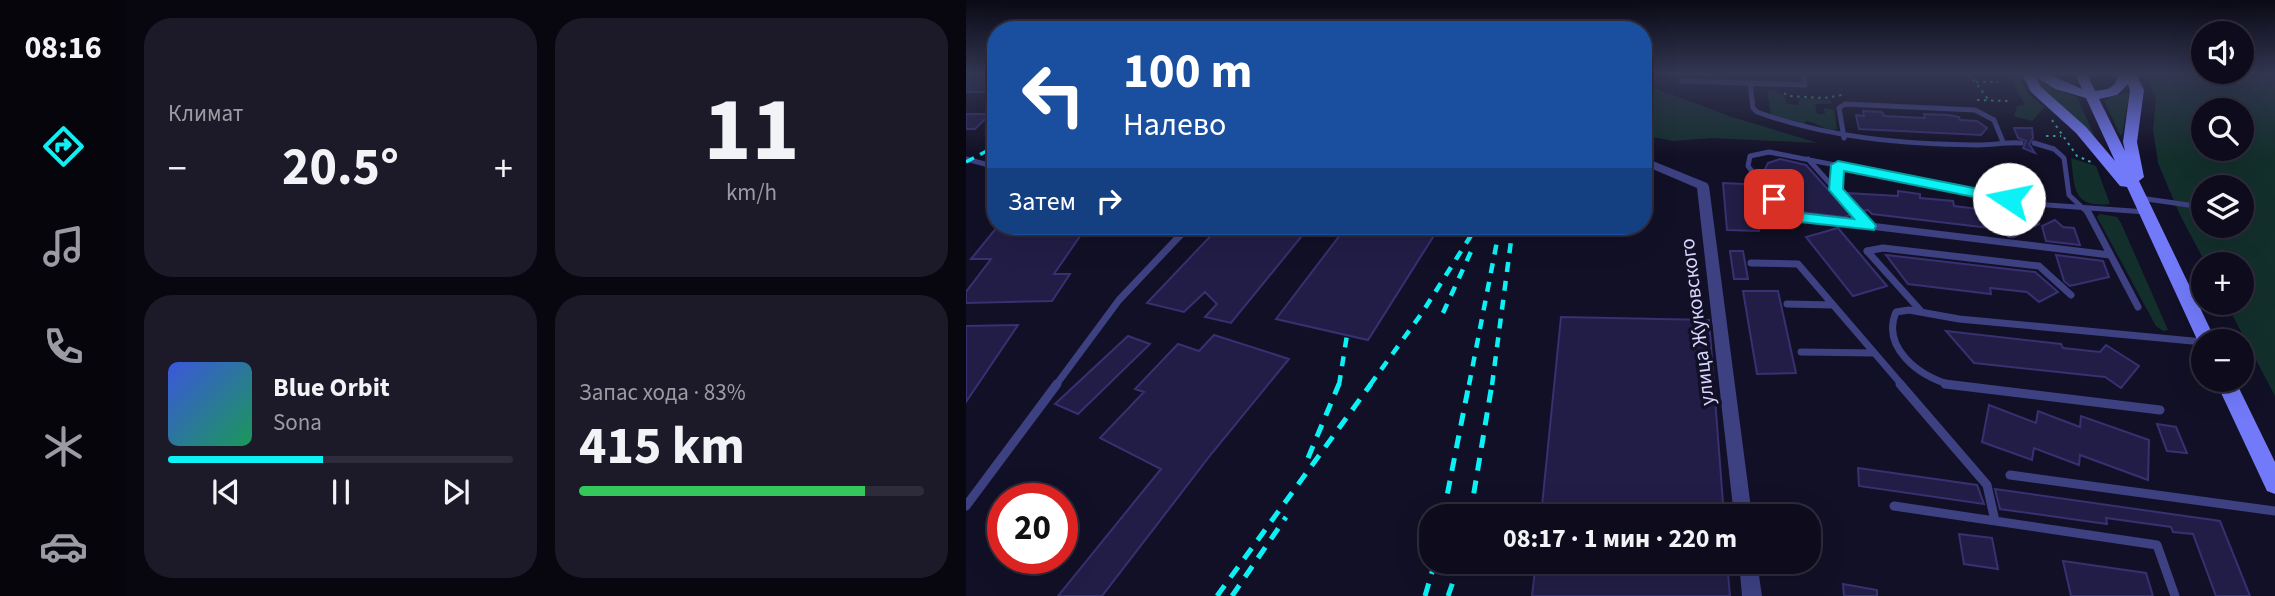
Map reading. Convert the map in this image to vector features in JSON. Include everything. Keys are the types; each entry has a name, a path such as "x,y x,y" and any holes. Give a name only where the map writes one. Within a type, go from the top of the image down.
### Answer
{"main road":[{"path":"2050,102 2081,130 2143,205"},
{"path":"2094,102 2199,329"},
{"path":"2135,102 2130,142 2143,205"},
{"path":"2231,392 2275,484"}],"street":[{"name":"улица Жуковского","path":"1652,165 1703,186 1742,504"},
{"path":"1749,574 1752,596"}],"lane":[{"path":"1752,102 1757,112 1844,138 1986,145 2021,142"},
{"path":"1844,138 1839,108 1845,104 1975,110 1994,120 2003,142"},
{"path":"2034,143 2061,154 2065,162 2069,195 2086,209 2138,307"},
{"path":"2110,255 1787,216 1748,166 1750,156 1769,152 2034,204 2086,209 2143,205 2191,207"},
{"path":"966,159 987,165"},
{"path":"1808,159 1869,226"},
{"path":"1836,190 1838,165"},
{"path":"966,506 1119,300 1180,235"},
{"path":"1920,311 1867,251 1883,248 2039,266 2071,295"},
{"path":"1751,263 1798,264 1987,485 1995,521"},
{"path":"1787,304 1833,305"},
{"path":"2160,410 1948,385 1898,352 1892,343 1890,326 1896,312 1920,311 1959,319 2191,341"},
{"path":"1801,352 1873,353"},
{"path":"2010,475 2275,511"},
{"path":"1894,506 2157,545 2175,596"}],"path":[{"path":"2056,114 2052,122 2077,156 2098,163"}],"green space":[{"path":"1652,102 1691,102 1818,143 1712,138 1673,141 1652,137"},
{"path":"1769,102 1798,105 1799,102 1832,102 1815,104 1817,114 1825,114 1824,108 1834,110 1837,129 1805,121 1805,124 1771,115"},
{"path":"2023,102 2038,102 2045,107 2032,121 2014,116 2017,106 2025,105"},
{"path":"2055,102 2079,102 2095,137"},
{"path":"2105,102 2128,102 2120,135"},
{"path":"2156,102 2191,102 2191,161 2254,161 2254,102 2275,102 2275,396 2254,356 2254,329 2240,329 2232,315 2254,315 2254,252 2200,252 2192,238 2254,238 2254,175 2191,175 2191,236 2158,163 2153,129"},
{"path":"2071,158 2096,166 2110,204 2088,203 2082,199 2075,187"},
{"path":"2100,214 2117,217 2121,223 2168,330 2163,331 2156,326 2097,217"}],"building":[{"path":"1863,111 1882,112 1884,116 1925,118 1924,114 1949,115 1959,117 1960,120 1977,121 1987,128 1981,135 1859,129 1856,115 1864,116"},
{"path":"966,114 987,114 975,129 966,129"},
{"path":"2014,128 2032,128 2033,138 2029,144 2035,153 2023,148 2026,141 2018,138"},
{"path":"1780,159 1806,165 1851,215 1844,217 1794,211 1785,198 1787,196 1765,169 1768,163"},
{"path":"1723,183 1744,184 1755,199 1759,231 1727,230"},
{"path":"1898,191 1920,194 1920,198 1953,201 1954,206 1995,211 2011,205 2039,224 2009,237 1998,229 1872,214 1868,210 1863,211 1845,193 1898,196"},
{"path":"2055,220 2063,227 2074,228 2080,245 2046,241 2042,226"},
{"path":"1838,228 1887,286 1853,296 1806,237"},
{"path":"991,235 1081,235 1054,274 1070,274 1052,301 966,303 966,292 991,259 971,259"},
{"path":"1211,235 1303,235 1231,323 1205,317 1217,304 1205,292 1184,312 1147,303"},
{"path":"1340,235 1434,235 1368,340 1276,319"},
{"path":"1730,251 1743,251 1748,279 1734,279"},
{"path":"1886,255 2035,272 2058,292 2039,302 2027,292 1990,288 1991,294 1908,284"},
{"path":"2056,255 2103,261 2109,277 2070,286 2064,281"},
{"path":"1743,291 1778,291 1796,373 1757,374"},
{"path":"1561,317 1709,320 1723,504 1542,504"},
{"path":"1018,325 966,402 966,326"},
{"path":"1946,331 2061,344 2063,348 2100,352 2106,345 2139,366 2121,388 2105,377 1974,363"},
{"path":"1214,335 1289,359 1212,453 1102,596 1058,596 1161,469 1100,438 1144,392 1135,389 1178,344 1199,351"},
{"path":"1128,336 1150,344 1078,414 1055,404"},
{"path":"1989,405 2036,423 2038,411 2080,427 2081,416 2149,440 2148,480 2080,455 2079,465 2034,448 2032,460 1982,442"},
{"path":"2157,424 2176,427 2187,453 2167,451"},
{"path":"1858,468 1977,485 1984,504 1859,486"},
{"path":"1995,489 2220,521 2250,596 2216,596 2193,534 2173,532 2171,527 2106,518 2107,524 2000,509"},
{"path":"1959,534 1992,538 1998,569 1964,564"},
{"path":"2063,561 2146,573 2153,596 2071,596"},
{"path":"1535,574 1728,574 1730,596 1532,596"},
{"path":"1843,584 1877,590 1877,596 1844,596"}],"railway":[{"path":"966,162 987,151"},
{"path":"1370,385 1422,313 1471,235"},
{"path":"1469,385 1498,235"},
{"path":"1492,385 1512,235"},
{"path":"1443,313 1474,245"},
{"path":"1339,385 1347,335"},
{"path":"1308,458 1339,384"},
{"path":"1217,596 1371,384"},
{"path":"1445,504 1469,384"},
{"path":"1472,504 1492,384"},
{"path":"1232,596 1286,517"},
{"path":"1425,596 1431,574"},
{"path":"1448,596 1456,574"}],"route":[{"path":"1774,199 1787,216 1869,226 1836,190 1838,165 2009,199"}]}
